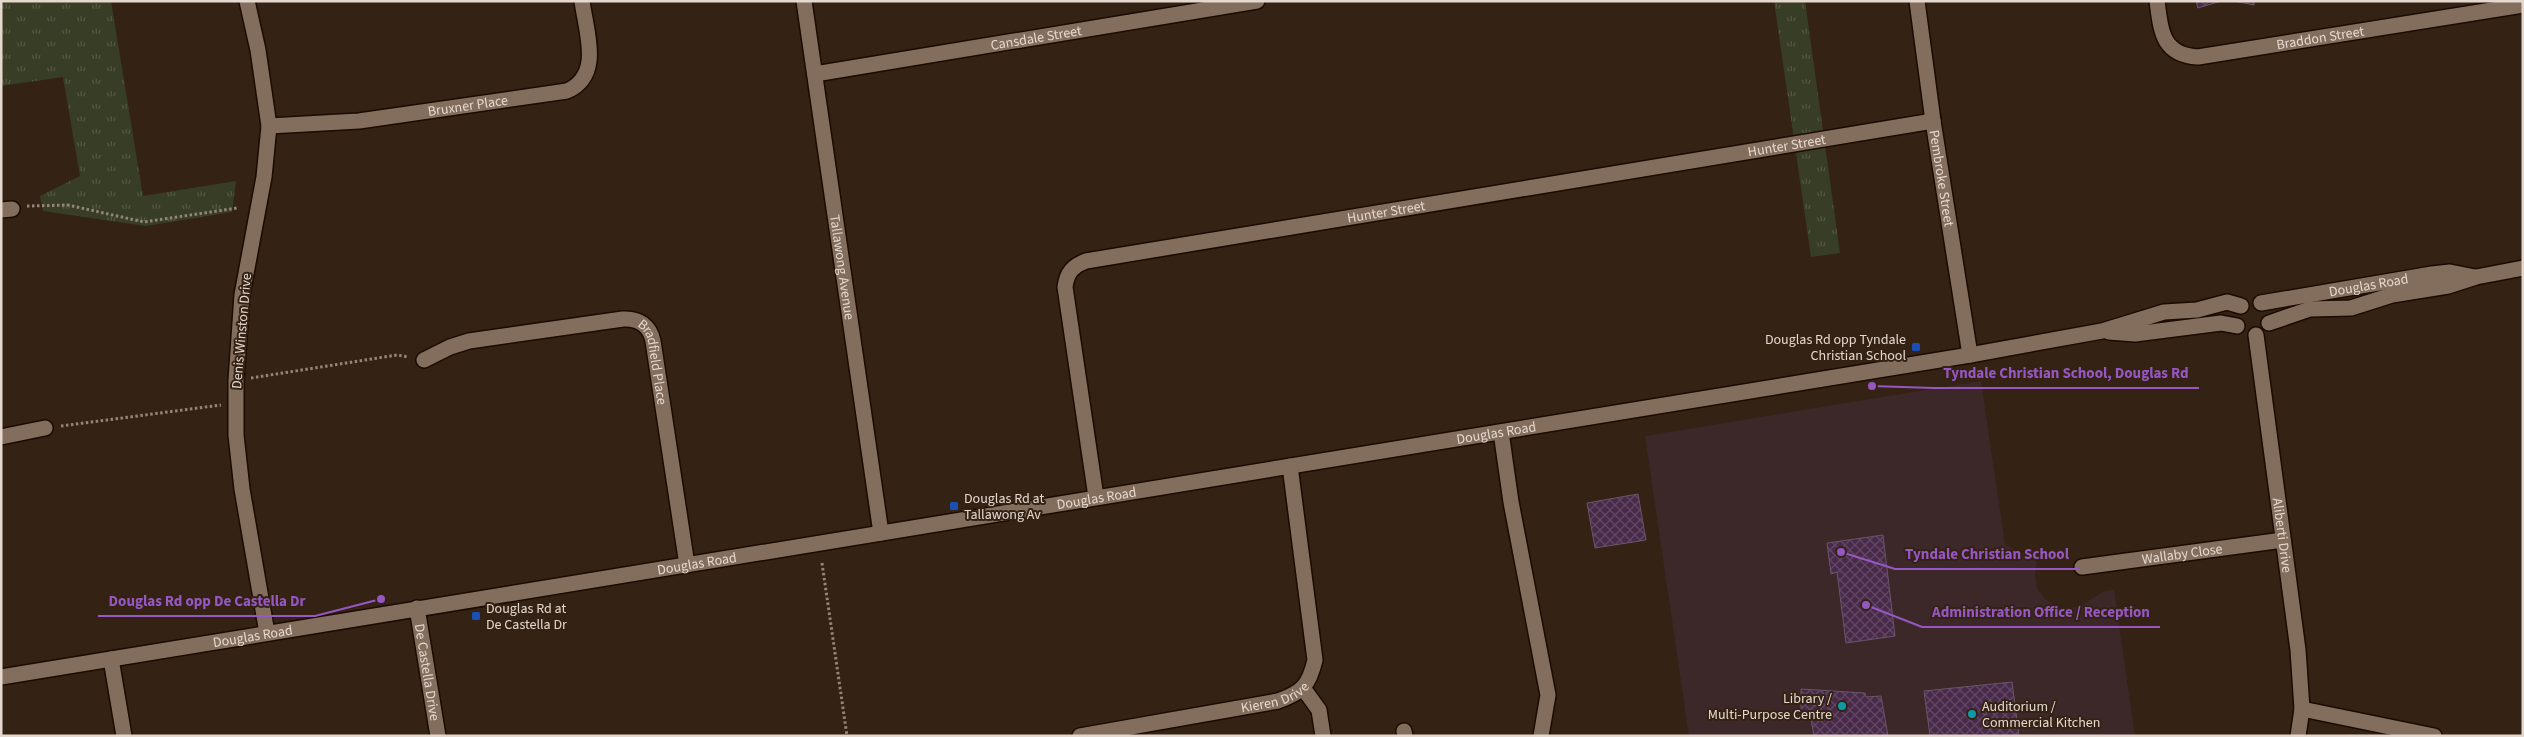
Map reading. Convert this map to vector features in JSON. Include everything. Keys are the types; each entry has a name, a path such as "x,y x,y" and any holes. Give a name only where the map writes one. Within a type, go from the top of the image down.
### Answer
{"street":[{"name":"Denis Winston Drive","path":"247,1 258,50 269,126 264,176 242,295 235,403 238,460 267,633"},
{"name":"Bruxner Place","path":"269,126 359,121 567,91 582,82 590,67 582,1"},
{"name":"Tallawong Avenue","path":"804,1 881,533"},
{"name":"Cansdale Street","path":"815,74 1257,1"},
{"name":"Pembroke Street","path":"1917,1 1933,121 1970,355"},
{"name":"Braddon Street","path":"2157,1 2161,30 2168,44 2182,55 2198,57 2523,5"},
{"name":"Hunter Street","path":"1096,498 1065,287 1070,270 1078,264 1086,261 1933,121"},
{"name":"Douglas Road","path":"2102,331 2135,334 2221,323 2237,326 2245,334 2256,336 2266,329 2269,324 2310,309 2351,308 2392,295 2448,286 2476,277 2523,268"},
{"name":"Douglas Road","path":"1,677 1970,355 2102,331 2164,312 2197,310 2227,302 2241,306 2250,301 2261,304 2432,274 2450,272 2476,277"},
{"path":"2261,304 2268,311 2269,324"},
{"path":"2237,326 2236,316 2241,306"},
{"name":"Bradfield Place","path":"424,360 450,347 469,341 623,319 634,319 642,323 650,331 653,341 687,565"},
{"name":"Aliberti Drive","path":"2256,336 2298,650 2302,709 2298,736"},
{"path":"1,437 45,428"},
{"path":"1501,432 1511,502 1548,695 1542,736"},
{"name":"Kieren Drive","path":"1080,736 1278,701 1303,688 1311,678 1315,660 1290,466"},
{"name":"Wallaby Close","path":"2082,567 2283,540"},
{"name":"De Castella Drive","path":"417,608 438,736"},
{"path":"111,659 124,736"},
{"path":"1303,688 1319,710 1323,736"},
{"path":"2302,709 2434,736"}],"path":[{"path":"7,210 38,205 68,205 144,222 237,208"},
{"path":"236,380 397,355 424,360"},
{"path":"45,428 235,403"},
{"path":"822,563 847,736"}],"shaded area":[{"path":"1981,381 2005,545 2037,560 2035,576 2037,588 2045,599 2060,608 2070,609 2084,604 2104,591 2114,590 2135,736 1689,736 1645,436"}],"green space":[{"path":"1,1 111,1 143,196 236,181 232,212 146,226 43,211 40,196 80,176 63,77 1,86"},
{"path":"1774,1 1805,1 1840,253 1811,257"}],"building":[{"path":"2196,1 2221,1 2198,8"},
{"path":"2234,1 2254,1 2254,5"},
{"path":"1638,494 1646,540 1595,548 1587,503"},
{"path":"1883,535 1895,636 1846,643 1837,572 1831,574 1827,543"},
{"name":"Auditorium / Commercial Kitchen","path":"2012,682 2019,736 1930,736 1924,691"},
{"name":"Library / Multi-Purpose Centre","path":"1801,689 1865,693 1866,697 1881,696 1888,736 1814,736 1810,714 1801,714"}],"place":[{"name":"Douglas Rd opp Tyndale Christian School","path":"1916,347"},
{"name":"Tyndale Christian School, Douglas Rd","path":"1872,386"},
{"name":"Douglas Rd at Tallawong Av","path":"954,506"},
{"name":"Tyndale Christian School","path":"1841,552"},
{"name":"Douglas Rd opp De Castella Dr","path":"381,599"},
{"name":"Administration Office / Reception","path":"1866,605"},
{"name":"Douglas Rd at De Castella Dr","path":"476,616"},
{"name":"Library / Multi-Purpose Centre","path":"1842,706"},
{"name":"Auditorium / Commercial Kitchen","path":"1972,714"}]}
